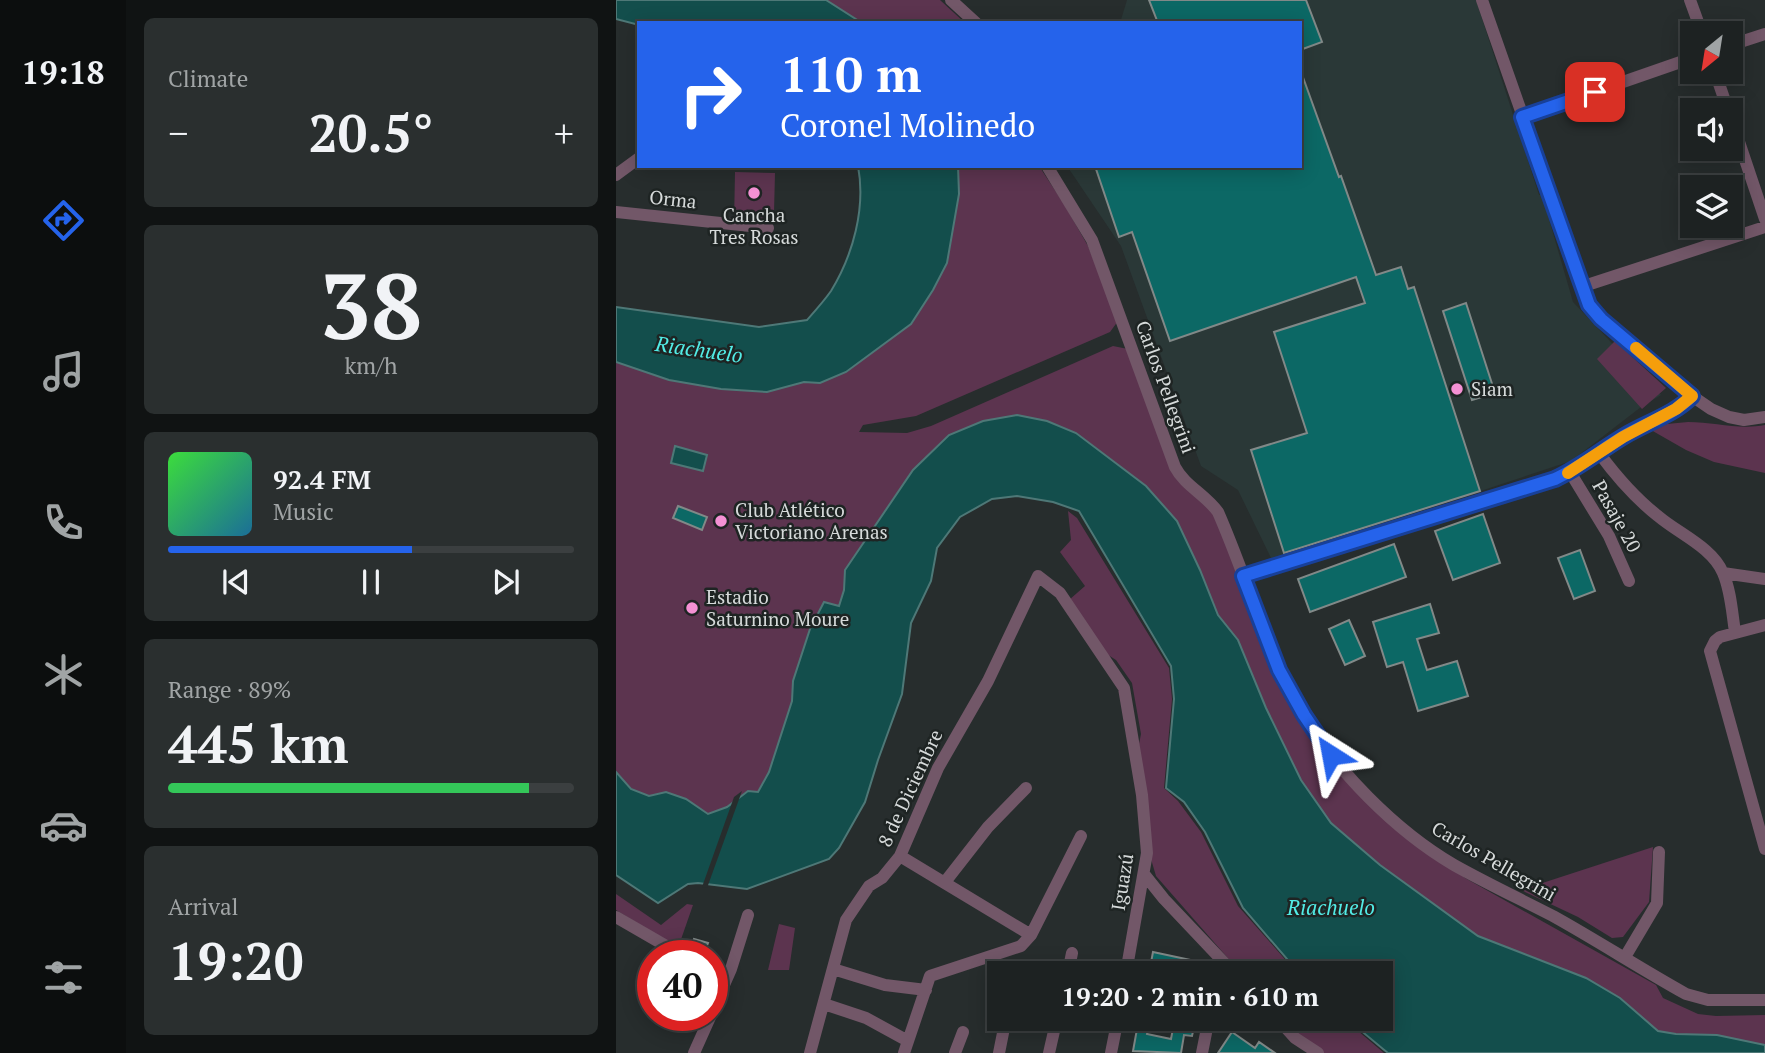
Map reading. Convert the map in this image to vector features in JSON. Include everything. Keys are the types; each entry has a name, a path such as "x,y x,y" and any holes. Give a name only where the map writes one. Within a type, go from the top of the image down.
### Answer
{"street":[{"path":"951,0 973,21"},
{"path":"1482,0 1581,287 1593,312 1711,409 1744,420 1765,417"},
{"path":"1690,0 1698,21"},
{"path":"1743,41 1765,34"},
{"path":"1522,117 1680,62"},
{"path":"1743,154 1765,219"},
{"path":"616,176 637,160"},
{"name":"Carlos Pellegrini","path":"1048,168 1096,248 1175,467 1180,477 1213,504 1218,512 1279,670 1304,715 1331,755 1367,795 1420,842 1452,864 1697,998 1719,1001 1765,1000"},
{"name":"Orma","path":"616,212 768,228"},
{"path":"1581,287 1765,227"},
{"path":"1243,576 1508,494 1570,472 1644,425 1676,409 1692,396"},
{"path":"1599,453 1638,499 1709,554 1723,573 1735,632"},
{"name":"Pasaje 20","path":"1570,472 1609,536 1629,580"},
{"path":"1723,573 1765,579"},
{"name":"Iguazú","path":"1038,576 1060,593 1124,688 1142,795 1147,853 1128,961"},
{"name":"8 de Diciembre","path":"810,1053 846,920 869,886 882,878 900,856 938,768 988,681 1038,576"},
{"path":"1765,625 1735,632 1714,641 1710,651 1759,804 1765,849"},
{"path":"945,882 988,827 1026,788"},
{"path":"824,1003 866,1018 906,1047 930,976 1021,946 1031,935 1081,836"},
{"path":"1625,957 1657,903 1659,852"},
{"path":"900,856 1031,935"},
{"path":"1144,874 1221,959"},
{"path":"728,976 748,915"},
{"path":"616,917 656,940"},
{"path":"1070,961 1072,953"},
{"path":"833,969 885,985 926,990"},
{"path":"694,1053 704,1031"},
{"path":"999,1053 1003,1031"},
{"path":"1049,1053 1054,1031"},
{"path":"1111,1053 1115,1031"},
{"path":"1202,1053 1206,1031"},
{"path":"1289,1031 1318,1053"},
{"path":"955,1053 963,1032"}],"shaded area":[{"path":"826,0 940,0 963,21 859,21"},
{"path":"1127,0 1476,0 1539,195 1542,195 1573,302 1661,395 1641,407 1571,461 1272,560 1238,490 1201,466 1121,246 1068,168 1302,168 1302,21 1121,21"},
{"path":"958,168 1040,168 1088,246 1118,321 1110,332 916,416 863,425 859,432 907,433 931,426 1113,346 1128,349 1165,455 1210,507 1328,756 1465,878 1656,985 1663,998 1698,1014 1765,1015 1765,1045 1717,1035 1658,1031 1620,998 1586,978 1478,936 1380,865 1331,823 1301,780 1266,708 1238,640 1218,616 1200,570 1146,486 1076,433 1047,421 1017,415 913,470 845,570 844,590 839,606 793,681 792,701 769,772 758,792 747,791 727,807 708,814 686,799 666,792 649,796 631,789 616,772 616,362 669,380 721,389 767,392 804,382 820,383 846,372 911,324 933,290 947,262 959,194"},
{"name":"Cancha Tres Rosas","path":"735,172 775,173 774,213 768,228 734,224"},
{"path":"1615,341 1666,388 1642,409 1597,359"},
{"path":"1688,422 1746,427 1765,425 1765,473 1714,462 1651,430 1667,424"},
{"path":"1068,511 1077,518 1169,668 1172,699 1164,788 1178,801 1201,832 1238,906 1286,961 1230,961 1156,876 1151,859 1139,744 1141,734 1132,683 1116,660 1105,653 1069,600 1085,586 1060,552 1071,540"},
{"path":"1653,847 1649,902 1623,937 1612,938 1578,917 1521,890"},
{"path":"616,894 661,925 687,904 693,905 681,940 665,940 616,910"},
{"path":"779,924 795,928 789,970 768,970"},
{"path":"1358,1031 1384,1053 1323,1053 1294,1032"}],"water":[{"path":"616,0 826,0 859,21 637,21 637,24 616,19"},
{"name":"Riachuelo","path":"858,168 958,168 959,194 947,263 933,290 911,324 846,372 820,383 804,382 767,392 721,389 669,380 616,362 616,307 759,327 807,320 831,291 846,262 859,215"},
{"name":"Riachuelo","path":"1017,415 1047,421 1076,433 1146,486 1177,521 1218,615 1238,640 1266,708 1301,780 1331,823 1380,865 1478,936 1586,978 1620,998 1658,1031 1717,1035 1765,1045 1765,1053 1388,1053 1361,1031 1393,1031 1393,961 1289,961 1243,908 1205,832 1184,802 1166,788 1174,699 1171,666 1079,511 1053,502 1017,496 992,499 960,517 937,548 931,581 911,623 902,694 865,802 839,848 829,859 747,889 688,884 658,903 616,875 616,772 631,789 649,796 666,792 686,799 708,814 727,807 748,791 758,792 769,772 792,701 793,681 810,629 824,602 839,606 844,590 845,570 913,470 949,435 983,421"},
{"path":"675,446 707,455 703,471 671,463"}],"pier":[{"path":"742,791 707,888 702,887 734,797"}],"building":[{"path":"1149,0 1306,0 1322,42 1302,49 1302,21 1157,21"},
{"path":"1302,75 1376,275 1401,267 1408,289 1414,287 1480,491 1284,553 1251,450 1307,433 1274,332 1365,303 1356,277 1170,341 1132,232 1119,237 1096,168 1302,168"},
{"path":"1466,303 1495,393 1472,400 1443,311"},
{"path":"678,506 707,517 702,530 673,518"},
{"path":"1483,514 1500,563 1453,580 1435,531"},
{"path":"1394,544 1406,577 1310,612 1298,579"},
{"path":"1580,550 1595,591 1574,599 1558,558"},
{"path":"1430,604 1439,633 1417,639 1427,670 1457,661 1468,696 1418,711 1403,662 1387,667 1373,622"},
{"path":"1349,620 1365,656 1345,665 1329,629"},
{"path":"1153,952 1195,961 1151,961"},
{"path":"1137,1031 1148,1031 1147,1034 1171,1039 1173,1031 1193,1031 1192,1036 1184,1035 1181,1053 1133,1051"},
{"path":"1232,1032 1255,1048 1259,1042 1275,1053 1218,1053"}],"slow traffic":[{"path":"1568,473 1623,437 1685,404 1692,396 1636,348"}],"place":[{"name":"Cancha Tres Rosas","path":"754,193"},
{"name":"Siam","path":"1457,389"},
{"name":"Club Atlético Victoriano Arenas","path":"721,521"},
{"name":"Estadio Saturnino Moure","path":"692,608"}],"route":[{"path":"1331,755 1304,715 1279,670 1243,576 1555,479 1623,437 1685,404 1692,396 1593,312 1581,287 1522,117 1595,92"}]}
